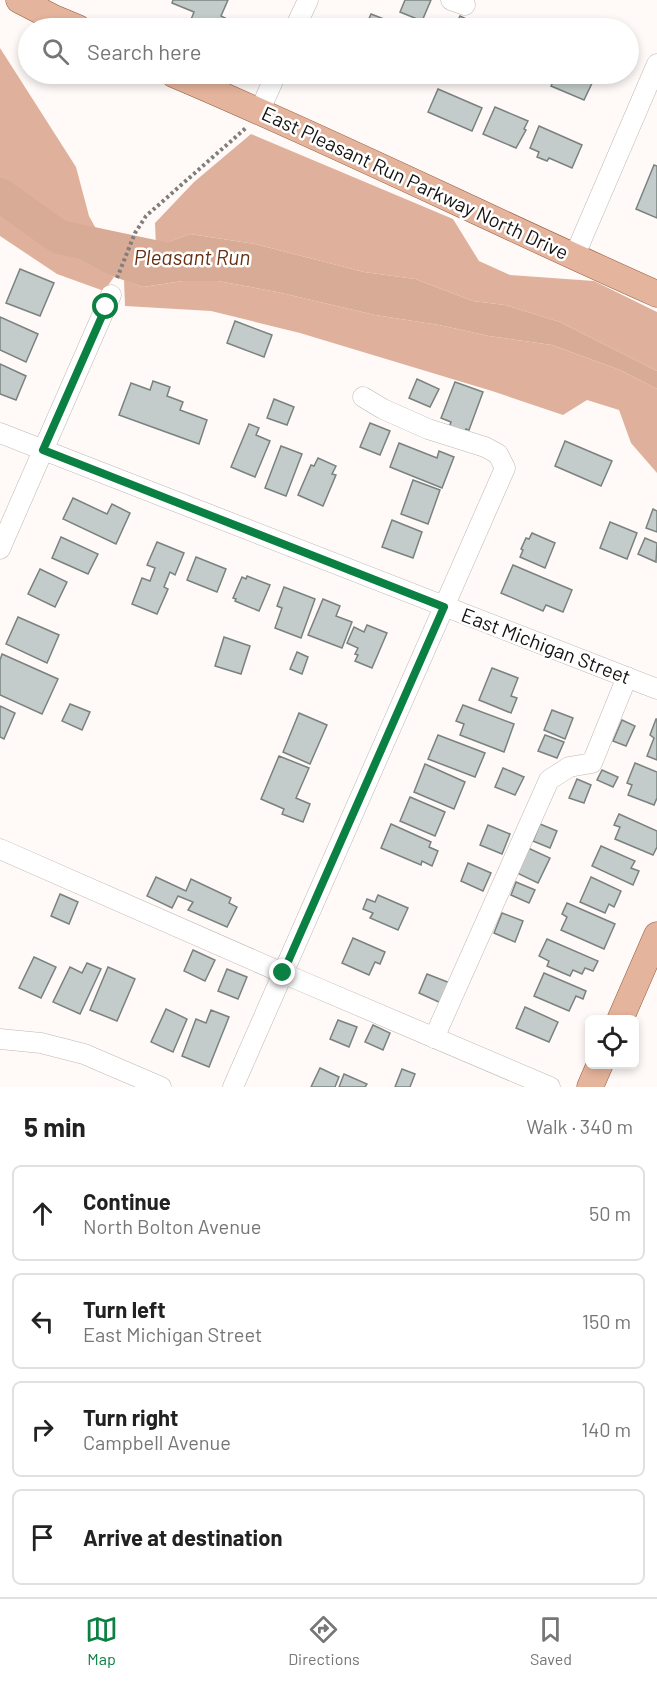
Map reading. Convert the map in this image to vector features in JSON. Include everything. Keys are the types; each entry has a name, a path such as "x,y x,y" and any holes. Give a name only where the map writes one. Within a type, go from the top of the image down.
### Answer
{"main road":[{"path":"21,0 54,18"},
{"name":"East Pleasant Run Parkway North Drive","path":"197,84 260,110 657,294"},
{"path":"622,1015 657,935"},
{"path":"590,1087 598,1069"}],"street":[{"path":"300,18 308,0"},
{"path":"574,257 657,64"},
{"path":"260,110 272,84"},
{"path":"0,549 111,295"},
{"path":"233,1087 505,468 498,454 485,447 428,429 363,398"},
{"name":"East Michigan Street","path":"0,433 657,689"},
{"path":"434,1038 549,780 569,767 592,763 627,678"},
{"path":"0,849 550,1087"},
{"path":"0,1039 41,1043 84,1054 161,1087"}],"path":[{"path":"111,295 135,233 146,216 243,132 260,110"}],"shaded area":[{"path":"0,48 18,76 18,84 23,84 76,167 89,216 110,254 38,216 0,180"},
{"path":"251,134 453,219 479,261 510,275 594,281 657,312 657,371 560,322 505,305 473,301 415,279 364,272 255,244 190,234 156,247 155,223 194,182"},
{"path":"0,206 30,232 114,277 104,291 57,274 0,236"},
{"path":"124,280 143,287 183,281 218,281 375,315 552,345 620,370 657,389 657,473 631,443 619,410 587,400 563,415 300,333 211,311 125,306"}],"water":[{"name":"Pleasant Run","path":"0,180 38,216 110,254 142,252 190,234 255,244 364,272 415,279 473,301 505,305 560,322 657,371 657,389 620,370 552,345 375,315 218,281 183,281 143,287 109,275 62,251 30,231 0,206"}],"building":[{"path":"173,0 228,0 221,16 225,18 192,18 194,12 172,3"},
{"path":"405,0 431,0 423,18 415,18 400,12"},
{"path":"371,14 381,18 369,18"},
{"path":"552,84 592,84 584,100 551,86"},
{"path":"438,89 482,108 472,131 428,112"},
{"path":"495,107 528,121 524,129 526,130 516,148 483,134"},
{"path":"539,126 582,145 572,168 549,158 547,161 537,157 539,152 530,148"},
{"path":"654,165 657,166 657,218 636,209"},
{"path":"20,269 54,283 40,316 6,303"},
{"path":"0,317 38,334 26,362 0,350"},
{"path":"235,321 272,335 264,357 227,343"},
{"path":"0,364 26,376 16,400 0,394"},
{"path":"417,379 439,389 430,407 409,398"},
{"path":"153,381 170,387 167,396 183,402 180,410 207,420 199,444 119,415 131,383 150,390"},
{"path":"455,382 483,392 469,430 466,429 463,436 448,430 451,422 441,418"},
{"path":"274,399 294,407 287,425 267,418"},
{"path":"370,423 390,431 380,455 360,447"},
{"path":"249,424 259,428 256,435 270,441 255,477 231,467"},
{"path":"565,441 612,461 601,486 555,466"},
{"path":"399,443 437,458 439,451 454,457 442,488 390,467"},
{"path":"281,446 302,454 286,496 265,488"},
{"path":"318,458 336,466 332,474 336,475 323,506 298,495 311,465 314,466"},
{"path":"413,480 440,490 428,524 401,514"},
{"path":"73,498 107,514 112,504 130,513 116,544 63,519"},
{"path":"653,509 657,511 657,532 646,528"},
{"path":"392,520 422,532 413,558 382,547"},
{"path":"610,522 637,533 627,559 600,548"},
{"path":"532,533 555,543 545,568 520,557 526,538 529,539"},
{"path":"61,537 98,554 88,574 52,558"},
{"path":"645,538 657,543 656,562 638,554"},
{"path":"157,542 184,553 175,575 170,572 164,587 168,589 157,614 132,604 142,578 150,581 155,568 147,565"},
{"path":"196,557 226,569 217,592 187,580"},
{"path":"513,565 572,590 563,612 546,605 543,611 501,593"},
{"path":"40,569 67,582 55,607 28,594"},
{"path":"247,576 270,585 259,611 233,598 242,577 246,579"},
{"path":"284,587 315,599 301,638 275,628 282,608 277,606"},
{"path":"323,599 340,606 336,616 352,622 342,648 308,635"},
{"path":"18,617 59,635 47,663 6,644"},
{"path":"367,625 387,633 372,668 355,661 358,648 347,643 354,627 364,632"},
{"path":"224,637 250,646 241,674 215,666"},
{"path":"297,652 308,657 302,674 290,669"},
{"path":"2,654 58,679 42,714 0,695"},
{"path":"492,668 518,678 511,696 517,698 511,713 479,700"},
{"path":"70,704 90,712 82,730 62,721"},
{"path":"463,705 514,724 504,752 460,735 464,724 456,721"},
{"path":"0,706 15,713 4,739 0,737"},
{"path":"552,710 573,718 565,739 544,730"},
{"path":"299,713 327,725 310,764 283,752"},
{"path":"656,719 657,760 647,756 654,738 650,735"},
{"path":"622,720 635,726 626,746 613,741"},
{"path":"438,735 485,753 475,777 428,759"},
{"path":"545,735 564,742 557,758 538,751"},
{"path":"279,756 309,768 296,798 310,804 303,822 282,814 284,809 261,799"},
{"path":"635,763 657,772 657,798 654,805 628,795 632,785 627,783"},
{"path":"425,764 465,782 454,809 414,792"},
{"path":"503,768 524,777 515,795 495,787"},
{"path":"602,770 618,777 613,787 597,780"},
{"path":"577,779 591,785 584,803 569,798"},
{"path":"410,797 445,812 435,836 400,821"},
{"path":"619,814 657,831 657,847 653,855 615,839 620,827 614,825"},
{"path":"391,824 431,842 429,847 438,851 432,866 422,861 421,865 381,848"},
{"path":"540,824 557,831 550,848 533,841"},
{"path":"488,825 510,834 502,854 480,845"},
{"path":"601,846 635,861 631,868 639,871 633,885 592,866"},
{"path":"528,848 550,858 538,883 517,873"},
{"path":"468,863 491,873 483,891 461,881"},
{"path":"156,877 186,891 191,879 231,898 229,903 237,907 227,927 188,910 193,902 178,896 172,908 147,896"},
{"path":"591,877 621,891 614,907 609,904 605,913 580,902"},
{"path":"516,882 535,890 529,903 511,895"},
{"path":"60,894 78,902 69,924 51,916"},
{"path":"378,895 408,908 398,930 370,918 373,913 363,909 367,899 375,902"},
{"path":"567,903 615,924 604,949 561,930 567,917 562,914"},
{"path":"502,913 523,921 515,942 494,933"},
{"path":"353,938 385,952 380,964 375,962 369,975 342,963"},
{"path":"547,939 598,961 593,971 585,968 582,974 573,970 570,976 547,966 549,961 539,956"},
{"path":"193,950 215,960 205,981 184,971"},
{"path":"34,957 56,967 41,998 19,988"},
{"path":"87,963 101,969 80,1014 53,1002 70,967 82,973"},
{"path":"108,967 135,979 117,1021 90,1010"},
{"path":"227,969 247,977 238,999 218,991"},
{"path":"544,973 586,991 583,999 576,996 569,1011 534,996"},
{"path":"427,974 450,983 441,1003 419,993"},
{"path":"525,1007 558,1022 549,1042 516,1028"},
{"path":"166,1009 187,1019 173,1052 151,1042"},
{"path":"211,1010 229,1017 209,1067 182,1056 196,1019 206,1023"},
{"path":"338,1020 357,1027 349,1047 330,1039"},
{"path":"373,1025 390,1033 383,1050 365,1042"},
{"path":"320,1068 339,1077 335,1087 311,1087"},
{"path":"402,1069 415,1074 410,1087 395,1087"},
{"path":"344,1074 367,1084 365,1087 339,1087"}],"waterway":[{"name":"Pleasant Run","path":"0,195 59,237 177,262"}],"route":[{"path":"106,307 43,450 444,607 283,973"}]}
